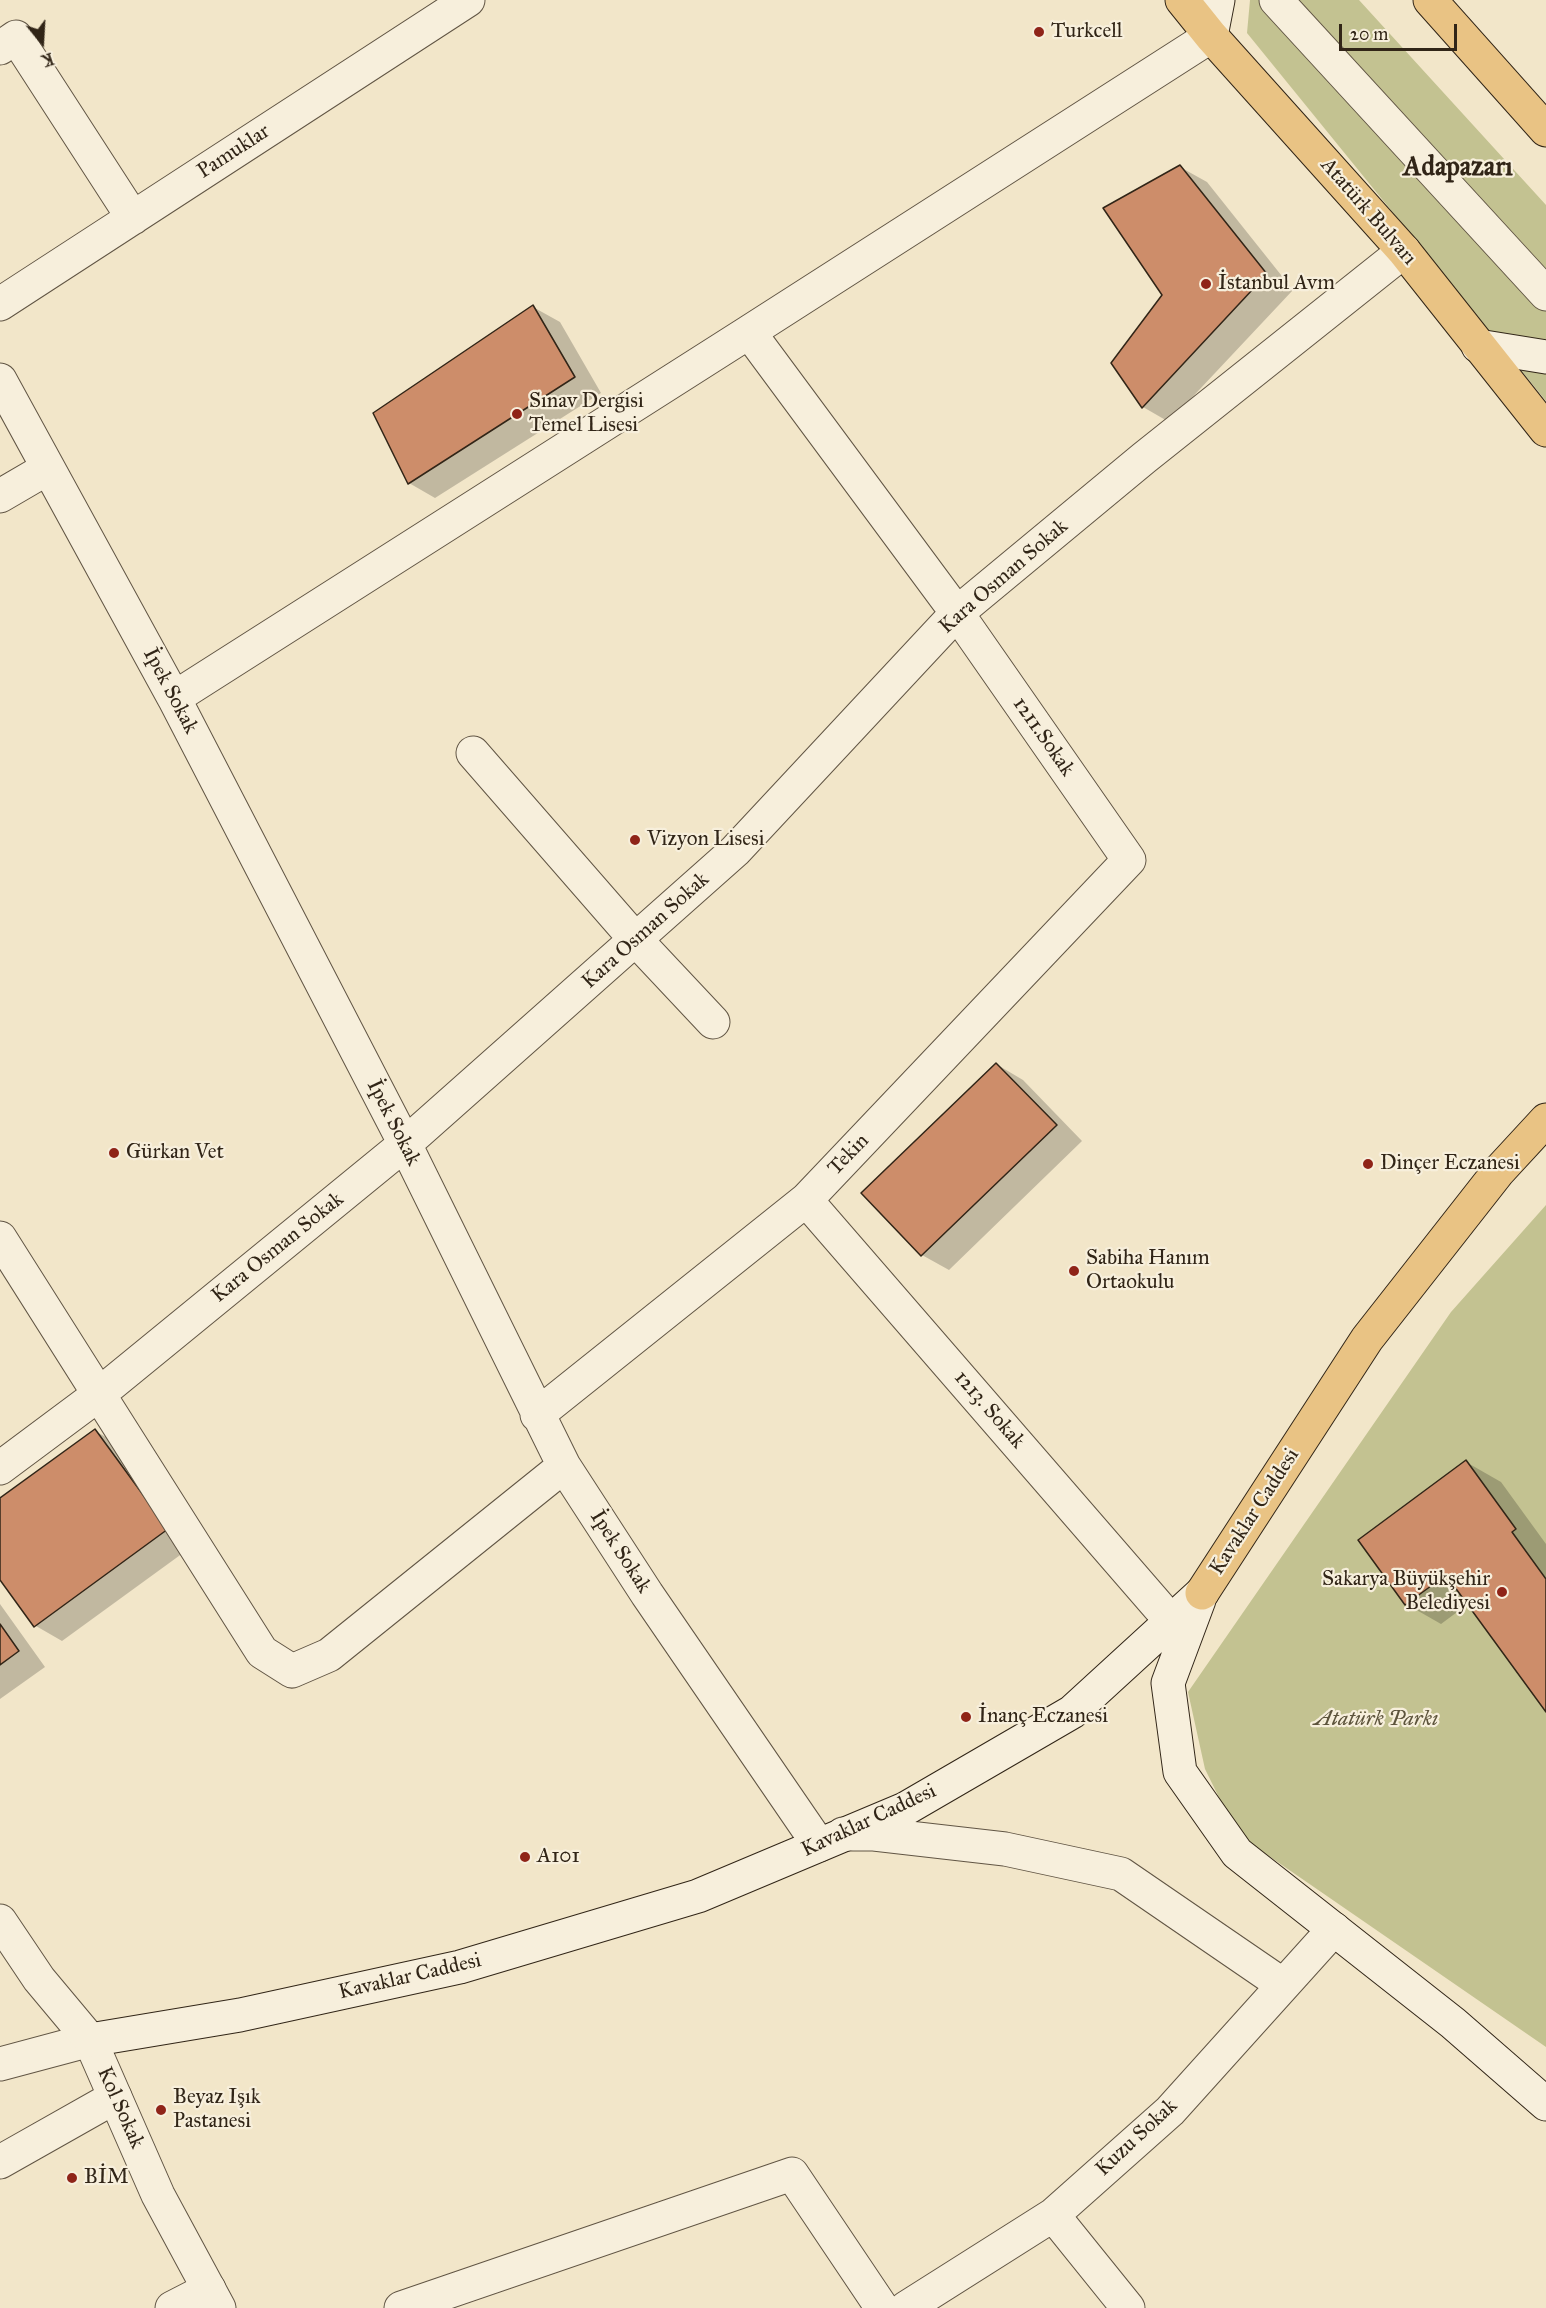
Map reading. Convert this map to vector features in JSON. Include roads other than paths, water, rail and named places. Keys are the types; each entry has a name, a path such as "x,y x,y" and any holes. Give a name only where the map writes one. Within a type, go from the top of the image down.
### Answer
{"main road":[{"name":"Atatürk Bulvarı","path":"1182,0 1211,36 1404,251 1546,430"},
{"path":"1430,0 1546,130"},
{"name":"Kavaklar Caddesi","path":"1202,1593 1367,1339 1498,1172 1546,1120"}],"street":[{"name":"Pamuklar","path":"0,304 468,0"},
{"path":"174,698 1211,36 1218,0"},
{"path":"1276,0 1546,294"},
{"path":"0,48 16,37 133,218"},
{"name":"Kara Osman Sokak","path":"0,1468 98,1395 405,1144 735,851 957,613 1144,458 1404,251"},
{"name":"1211.Sokak","path":"749,332 957,613 1129,860"},
{"path":"1478,346 1546,357"},
{"name":"İpek Sokak","path":"0,380 174,698 405,1144 564,1466 647,1594 831,1840"},
{"path":"0,496 48,468"},
{"path":"473,753 636,940 713,1022"},
{"name":"Tekin","path":"537,1415 806,1200 1129,860"},
{"name":"1213. Sokak","path":"806,1200 1171,1621"},
{"path":"0,1238 262,1652 292,1671 329,1655 564,1466"},
{"path":"1202,1593 1168,1683 1180,1772 1237,1853 1453,2023 1546,2103"},
{"name":"Kavaklar Caddesi","path":"0,2064 90,2040 240,2015 460,1967 698,1896 905,1809 1072,1712 1202,1593"},
{"path":"831,1840 873,1834 1005,1849 1121,1874 1284,1985"},
{"name":"Kol Sokak","path":"0,1921 39,1979 90,2040 158,2195 214,2299"},
{"name":"Kuzu Sokak","path":"906,2308 1053,2215 1170,2111 1334,1929"},
{"path":"0,2162 115,2097"},
{"path":"401,2308 792,2174 882,2308"},
{"path":"1053,2215 1128,2308"},
{"path":"172,2308 214,2299"}],"place":[{"name":"Turkcell","path":"1039,32"},
{"name":"İstanbul Avm","path":"1206,284"},
{"name":"Sınav Dergisi Temel Lisesi","path":"517,414"},
{"name":"Vizyon Lisesi","path":"635,840"},
{"name":"Gürkan Vet","path":"114,1153"},
{"name":"Dinçer Eczanesi","path":"1368,1164"},
{"name":"Sabiha Hanım Ortaokulu","path":"1074,1271"},
{"name":"Sakarya Büyükşehir Belediyesi","path":"1502,1592"},
{"name":"İnanç Eczanesi","path":"966,1717"},
{"name":"A101","path":"525,1857"},
{"name":"Beyaz Işık Pastanesi","path":"161,2110"},
{"name":"BİM","path":"72,2178"}],"district":[{"name":"Adapazarı","path":"1458,168"}],"park label":[{"name":"Atatürk Parkı","path":"1376,1720"}]}
